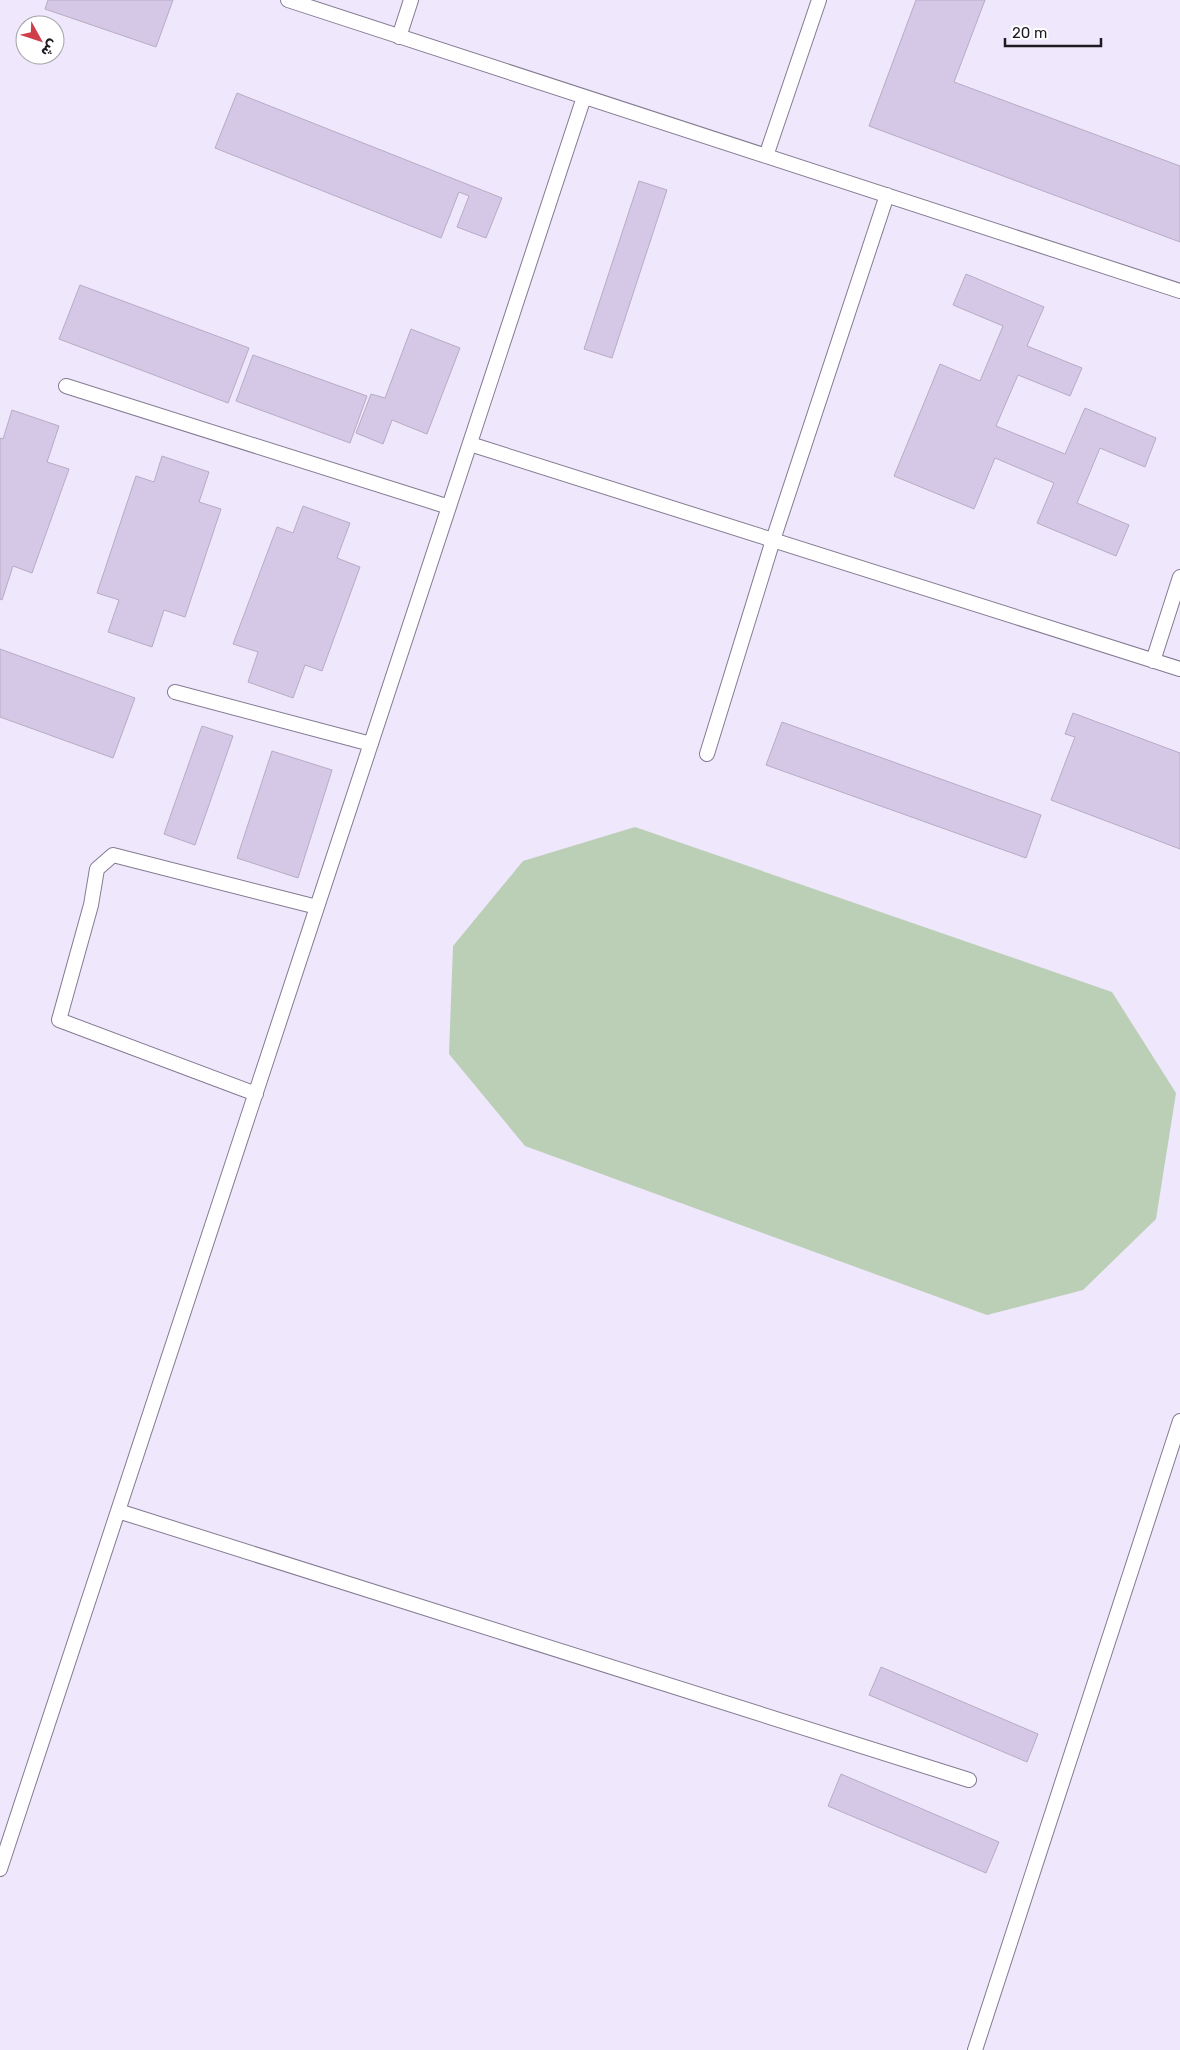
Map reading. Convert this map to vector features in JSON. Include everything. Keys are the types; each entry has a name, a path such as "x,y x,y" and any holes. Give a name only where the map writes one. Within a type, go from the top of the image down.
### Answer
{"lane":[{"path":"288,0 1180,291"},
{"path":"399,37 411,0"},
{"path":"766,156 819,0"},
{"path":"0,1869 584,97"},
{"path":"707,754 773,540 887,195"},
{"path":"66,386 449,507"},
{"path":"470,444 1180,669"},
{"path":"1153,661 1180,577"},
{"path":"174,692 371,744"},
{"path":"256,1094 58,1020 91,905 97,869 113,855 317,907"},
{"path":"975,2050 1180,1421"},
{"path":"118,1511 969,1780"}],"shaded area":[{"path":"0,0 1180,0 1180,2050 0,2050"}],"green space":[{"path":"635,827 1112,992 1176,1093 1156,1219 1083,1290 987,1315 525,1146 449,1054 453,946 523,861"}],"building":[{"path":"48,0 173,0 156,47 45,9"},
{"path":"916,0 985,0 954,82 1180,166 1180,242 869,126"},
{"path":"237,93 502,198 486,238 457,227 469,196 459,192 441,238 215,148"},
{"path":"639,181 667,190 612,358 584,349"},
{"path":"966,274 1044,307 1027,346 1082,368 1070,396 1018,375 996,426 1065,454 1085,408 1156,438 1145,467 1100,448 1077,503 1129,525 1116,556 1037,523 1054,483 995,458 974,509 894,476 940,364 980,381 1003,326 953,305"},
{"path":"80,285 249,348 228,403 59,339"},
{"path":"411,329 460,348 427,434 392,420 383,444 356,433 371,394 385,398"},
{"path":"253,355 367,396 350,443 236,401"},
{"path":"12,410 59,426 47,462 69,469 32,573 13,566 2,600 0,599 0,438 3,439"},
{"path":"162,456 209,472 199,502 221,509 185,617 164,610 152,647 108,632 119,600 97,593 136,476 154,482"},
{"path":"303,506 350,523 337,558 360,567 322,671 305,665 293,698 248,682 258,652 233,644 277,527 293,533"},
{"path":"0,649 135,698 113,758 0,717"},
{"path":"1073,713 1180,753 1180,849 1051,800 1075,737 1065,734"},
{"path":"782,722 1041,815 1026,858 766,765"},
{"path":"202,726 233,736 195,845 164,834"},
{"path":"272,751 332,770 298,878 237,858"},
{"path":"881,1667 1038,1734 1027,1762 869,1695"},
{"path":"841,1774 999,1842 986,1873 828,1806"}]}
